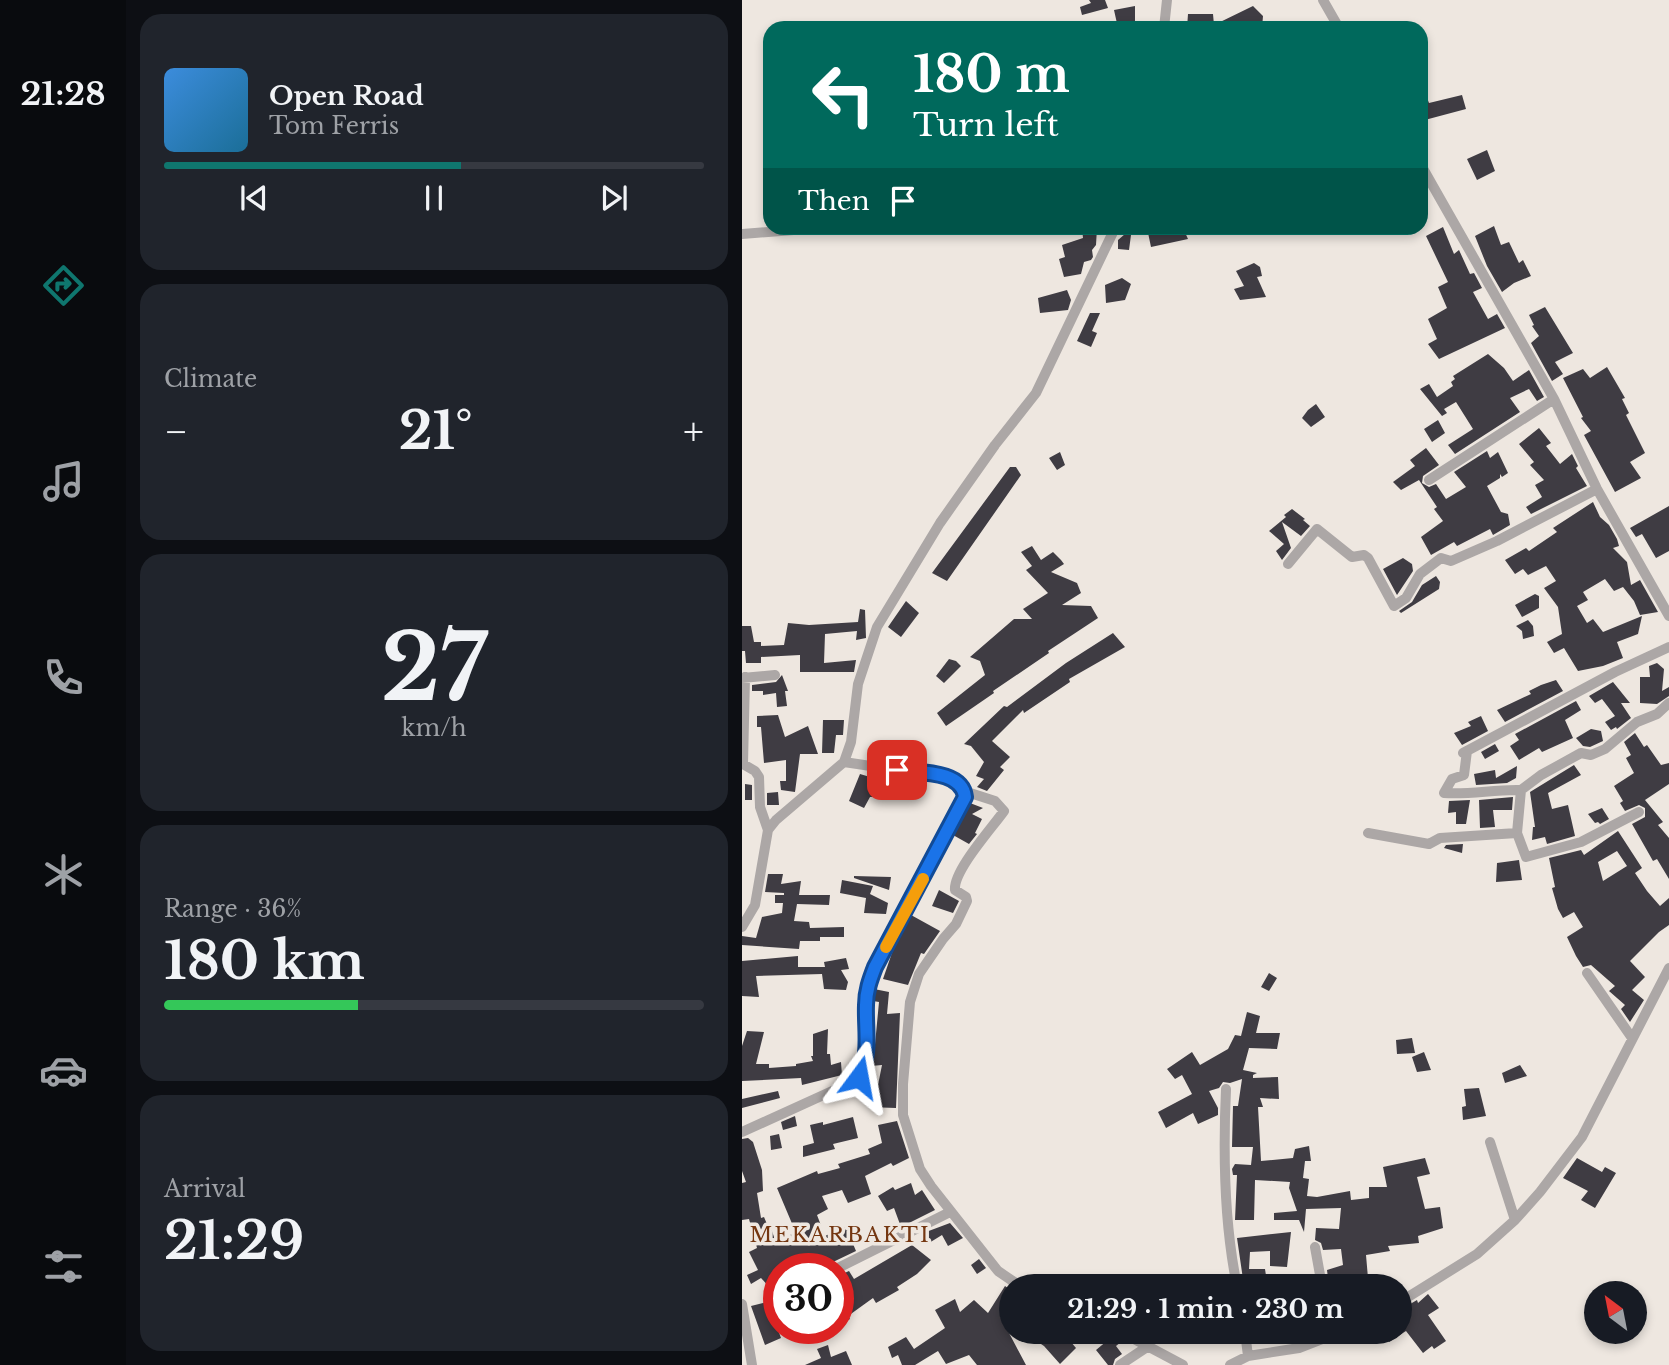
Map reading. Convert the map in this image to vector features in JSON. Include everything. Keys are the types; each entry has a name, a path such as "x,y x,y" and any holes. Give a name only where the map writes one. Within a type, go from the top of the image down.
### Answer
{"street":[{"path":"1165,21 1167,0"},
{"path":"1323,0 1335,21"},
{"path":"1428,177 1554,399 1597,489 1669,616"},
{"path":"742,234 763,232"},
{"path":"768,830 844,762 851,743 858,684 877,627 940,523 1036,393 1112,235"},
{"path":"1429,480 1554,399"},
{"path":"1288,564 1317,529 1352,557 1364,555 1368,558 1394,606 1406,598 1420,574 1441,558 1451,561 1497,541 1597,489"},
{"path":"1669,647 1615,672 1465,752 1464,775 1452,779 1444,793 1521,790 1541,775 1581,753 1591,755 1605,748 1637,722 1657,714 1669,703"},
{"path":"742,927 755,905 768,830 760,807 759,777 755,771 743,764 743,678 775,675"},
{"path":"844,762 951,778 957,780 964,790 995,801 1004,811 975,849 956,881 955,890 966,897 967,901 956,924 919,974 910,1002 902,1084 903,1115 920,1169 950,1212 1002,1274"},
{"path":"742,1132 852,1083 859,1077 868,1036 868,986 875,967 962,804 964,790"},
{"path":"1521,790 1517,833 1527,857 1581,842 1639,812"},
{"path":"1368,832 1429,844 1440,838 1517,833"},
{"path":"1412,1295 1477,1255 1515,1220 1540,1192 1582,1137 1669,968"},
{"path":"1587,973 1632,1038"},
{"path":"1226,1089 1230,1254 1234,1274"},
{"path":"1490,1142 1515,1220"},
{"path":"854,1260 950,1212"},
{"path":"1315,1247 1319,1274"},
{"path":"742,1304 752,1365"},
{"path":"1142,1344 1183,1365"},
{"path":"1246,1344 1248,1356"},
{"path":"1230,1365 1248,1356 1299,1348 1307,1344"},
{"path":"1120,1365 1147,1347"}],"building":[{"path":"1089,0 1105,0 1108,8 1082,15 1080,7 1091,3"},
{"path":"1135,6 1135,21 1116,21 1114,10"},
{"path":"1253,6 1263,16 1263,21 1222,21"},
{"path":"1188,14 1213,14 1214,21 1188,21"},
{"path":"1462,95 1466,109 1428,119 1428,100 1429,103"},
{"path":"1487,150 1495,171 1477,180 1467,159"},
{"path":"1494,226 1501,245 1509,242 1519,263 1523,260 1531,276 1502,292 1487,266 1475,236"},
{"path":"1443,227 1454,254 1459,250 1470,274 1474,273 1482,288 1473,292 1488,319 1497,314 1505,328 1439,359 1428,344 1437,339 1428,319 1447,308 1438,287 1448,282 1426,236"},
{"path":"1083,235 1097,235 1096,245 1092,250 1093,257 1084,262 1081,274 1064,277 1059,259 1065,257 1062,245 1083,238"},
{"path":"1124,235 1131,235 1129,250 1118,249 1118,240"},
{"path":"1148,235 1186,235 1188,239 1151,247"},
{"path":"1254,263 1260,267 1262,276 1257,277 1266,297 1240,300 1234,289 1244,286 1236,271"},
{"path":"1122,278 1131,284 1125,300 1106,303 1105,285"},
{"path":"1067,290 1071,300 1068,310 1040,313 1038,298"},
{"path":"1545,307 1573,353 1555,362 1563,374 1552,381 1531,343 1539,336 1529,315"},
{"path":"1090,313 1100,313 1092,331 1097,333 1091,347 1077,341"},
{"path":"1488,354 1504,368 1513,381 1529,370 1544,397 1537,401 1529,389 1510,398 1520,412 1455,454 1448,445 1473,429 1456,402 1444,409 1447,413 1442,416 1420,389 1429,384 1437,397 1453,386 1453,376"},
{"path":"1607,367 1625,398 1622,399 1629,413 1626,415 1645,453 1630,462 1641,478 1615,492 1584,435 1591,431 1581,418 1583,417 1563,378 1583,369 1590,378"},
{"path":"1316,404 1325,417 1311,427 1302,418"},
{"path":"1438,420 1445,433 1432,442 1424,429"},
{"path":"1539,428 1551,443 1546,446 1560,464 1572,454 1578,466 1576,468 1587,486 1531,514 1526,507 1542,497 1535,485 1544,480 1530,465 1534,462 1519,444"},
{"path":"1426,448 1439,465 1423,476 1422,483 1429,487 1436,484 1446,499 1466,487 1454,472 1487,451 1490,458 1498,452 1508,473 1502,477 1500,474 1500,478 1487,486 1501,512 1508,514 1510,525 1493,535 1490,529 1457,546 1454,542 1431,555 1421,537 1443,521 1434,509 1437,507 1419,480 1401,490 1393,482 1415,466 1410,460"},
{"path":"1060,452 1065,465 1057,470 1049,458"},
{"path":"1010,467 1016,467 1021,475 947,581 932,573"},
{"path":"1593,502 1600,517 1609,525 1617,539 1619,546 1613,548 1627,562 1631,585 1640,580 1658,612 1640,615 1634,601 1623,587 1614,591 1605,579 1583,592 1588,600 1577,606 1587,623 1593,619 1603,632 1642,616 1638,634 1617,642 1623,658 1603,666 1578,671 1564,648 1554,653 1547,642 1562,634 1558,607 1544,588 1556,581 1546,566 1528,575 1523,569 1515,574 1505,560 1526,548 1529,551 1557,532 1553,528"},
{"path":"1669,506 1669,551 1656,558 1642,534 1636,537 1630,528"},
{"path":"1292,509 1310,526 1301,536 1282,522 1291,548 1282,560 1276,551 1284,544 1269,531"},
{"path":"1032,546 1041,560 1053,552 1064,564 1051,572 1077,583 1081,593 1062,605 1091,606 1098,618 946,726 937,713 985,675 980,661 970,657 1014,619 1032,619 1023,609 1048,593 1026,570 1032,566 1021,552"},
{"path":"1403,558 1412,564 1413,571 1397,595 1383,569"},
{"path":"1436,576 1440,582 1439,589 1401,613 1399,611 1412,602 1422,585"},
{"path":"1535,594 1539,596 1539,608 1522,617 1515,605"},
{"path":"906,601 919,613 901,637 888,627"},
{"path":"860,609 865,610 866,638 856,640 857,631 825,634 824,663 856,660 854,672 800,672 800,655 761,657 761,663 746,663 745,651 742,651 742,626 751,626 754,642 761,642 761,646 784,645 788,623 809,625 858,622"},
{"path":"1528,620 1533,626 1534,636 1523,639 1522,631 1516,626"},
{"path":"1113,633 1125,647 1069,679 1070,682 1024,713 1023,710 992,741 1010,757 1000,767 1004,770 987,791 977,787 984,779 976,776 984,762 971,746 964,744 1004,706 1007,707 1066,663"},
{"path":"949,659 961,666 944,683 936,676"},
{"path":"1657,663 1664,669 1662,691 1669,687 1669,696 1657,704 1640,703 1640,677 1650,677 1649,666"},
{"path":"782,675 788,691 785,691 787,706 777,707 776,693 763,695 763,691 752,691 752,685 776,682"},
{"path":"1556,680 1563,691 1505,722 1497,710 1531,694 1529,691"},
{"path":"1613,682 1630,703 1621,703 1631,718 1617,729 1616,727 1611,730 1605,722 1615,716 1602,699 1595,703 1589,696"},
{"path":"1576,701 1581,710 1565,720 1573,738 1542,752 1539,748 1519,760 1510,746 1519,740 1515,734"},
{"path":"778,715 785,737 808,726 818,754 800,754 795,792 781,790 780,781 786,781 786,760 764,763 761,727 757,727 757,716"},
{"path":"1481,716 1488,731 1462,745 1454,733 1471,726 1468,722"},
{"path":"823,720 844,720 843,735 836,735 834,753 822,753"},
{"path":"1591,729 1601,731 1603,741 1590,747 1583,746 1576,738"},
{"path":"1635,733 1661,765 1669,763 1669,784 1645,800 1663,822 1658,825 1669,838 1669,879 1657,859 1653,861 1632,824 1645,817 1645,808 1639,805 1625,811 1620,803 1623,801 1614,786 1634,773 1626,758 1631,755 1624,742"},
{"path":"1495,744 1499,751 1485,759 1481,752"},
{"path":"1574,765 1581,775 1548,793 1552,809 1568,805 1575,836 1547,844 1545,837 1532,840 1535,827 1530,792"},
{"path":"1517,766 1516,778 1507,783 1476,785 1474,774 1495,770 1496,778"},
{"path":"860,774 880,780 873,797 870,797 864,808 849,801"},
{"path":"745,784 752,785 752,800 745,800"},
{"path":"778,792 779,805 767,805 767,793"},
{"path":"1513,797 1512,810 1493,810 1495,827 1480,828 1479,800"},
{"path":"1470,800 1466,824 1456,824 1456,812 1448,813 1449,801"},
{"path":"970,803 983,808 972,814 982,819 975,833 977,834 969,844 953,835"},
{"path":"1602,808 1609,819 1600,824 1595,823 1588,814"},
{"path":"1618,831 1642,868 1635,873 1647,891 1660,906 1669,898 1669,925 1630,961 1645,977 1632,990 1644,1000 1630,1022 1621,1009 1625,1005 1609,991 1615,986 1591,965 1583,967 1576,956 1567,937 1583,927 1574,912 1563,918 1552,888 1555,887 1549,858 1581,850 1584,855","holes":["1617,851 1627,866 1603,881 1598,862"]},
{"path":"1463,844 1462,853 1444,848 1446,845"},
{"path":"1519,860 1522,880 1496,882 1497,863"},
{"path":"768,874 783,874 781,884 801,881 799,895 830,895 829,905 797,904 794,921 809,922 810,928 844,927 844,937 820,937 820,941 800,941 799,949 742,945 742,936 756,938 762,917 782,913 783,903 775,903 775,895 784,893 765,892"},
{"path":"891,877 889,890 854,878"},
{"path":"842,880 873,886 870,894 888,903 886,914 864,913 866,898 840,893"},
{"path":"939,890 959,901 953,913 932,906"},
{"path":"911,915 940,931 924,954 921,953 908,985 883,979 894,947"},
{"path":"798,956 798,967 825,967 824,962 846,958 849,969 841,970 848,982 846,990 824,989 822,974 756,976 759,997 742,996 742,961"},
{"path":"1269,973 1277,978 1269,991 1261,987"},
{"path":"874,989 889,992 887,1014 900,1013 896,1108 868,1107 868,1095 876,1095 882,1065 871,1066 879,1002 873,1001"},
{"path":"1247,1012 1260,1016 1256,1033 1280,1033 1277,1049 1249,1048 1243,1070 1257,1073 1253,1078 1278,1077 1279,1099 1260,1098 1263,1107 1258,1107 1261,1161 1293,1158 1295,1149 1309,1146 1311,1161 1305,1161 1303,1178 1309,1179 1307,1196 1317,1197 1350,1191 1351,1200 1369,1198 1369,1187 1387,1187 1383,1167 1425,1158 1430,1174 1417,1177 1425,1209 1440,1207 1443,1228 1418,1236 1419,1243 1388,1246 1390,1251 1366,1255 1368,1274 1328,1274 1327,1270 1343,1265 1341,1249 1323,1250 1321,1243 1315,1240 1316,1228 1339,1229 1341,1208 1306,1209 1304,1232 1299,1220 1274,1220 1274,1213 1297,1211 1289,1188 1290,1182 1255,1180 1254,1220 1235,1220 1237,1175 1233,1175 1232,1169 1235,1164 1251,1165 1253,1147 1232,1147 1233,1106 1238,1106 1242,1079 1223,1082 1219,1088 1209,1091 1218,1108 1218,1115 1198,1124 1193,1113 1166,1128 1158,1112 1192,1094 1182,1075 1175,1079 1167,1069 1192,1052 1200,1065 1228,1049 1235,1035 1241,1036"},
{"path":"828,1029 827,1054 830,1054 831,1065 841,1062 842,1075 802,1085 801,1078 742,1081 742,1046 747,1031 764,1032 756,1064 769,1064 769,1068 796,1066 813,1061 813,1034"},
{"path":"1412,1038 1415,1053 1397,1054 1396,1040"},
{"path":"1424,1052 1431,1070 1417,1072 1412,1057"},
{"path":"1520,1065 1527,1076 1505,1083 1502,1073"},
{"path":"1479,1088 1486,1116 1463,1120 1462,1107 1466,1106 1464,1089"},
{"path":"778,1091 780,1098 742,1108 742,1099"},
{"path":"795,1116 797,1126 783,1130 781,1122"},
{"path":"853,1117 858,1138 833,1144 835,1149 803,1157 803,1146 814,1143 810,1125 823,1122 823,1125"},
{"path":"897,1121 909,1158 893,1166 891,1163 865,1176 871,1194 848,1203 842,1190 822,1196 828,1209 817,1215 825,1236 849,1225 856,1237 851,1239 856,1251 763,1253 763,1280 761,1278 751,1284 747,1275 758,1270 749,1252 757,1248 749,1219 742,1220 742,1183 746,1182 742,1171 742,1139 748,1138 753,1142 762,1170 763,1191 757,1193 761,1218 764,1217 769,1229 771,1228 775,1240 796,1233 777,1188 817,1171 818,1174 840,1168 838,1164 870,1154 868,1149 882,1143 878,1125"},
{"path":"779,1134 782,1148 771,1150 770,1136"},
{"path":"1577,1158 1602,1172 1605,1167 1616,1173 1595,1208 1581,1200 1588,1191 1563,1178"},
{"path":"911,1183 915,1195 922,1190 935,1210 901,1227 894,1208 887,1211 878,1196 893,1187 895,1190"},
{"path":"950,1223 963,1238 948,1246 942,1235 929,1243 924,1235 926,1232"},
{"path":"1291,1232 1287,1267 1270,1266 1270,1251 1250,1252 1249,1269 1265,1269 1266,1274 1242,1274 1237,1238"},
{"path":"912,1245 931,1260 917,1274 897,1287 899,1290 876,1303 873,1298 854,1312 854,1279"},
{"path":"979,1259 986,1268 977,1274 971,1265"},
{"path":"1428,1294 1439,1308 1428,1315 1446,1341 1423,1353 1412,1339 1412,1303 1417,1300 1418,1303"},
{"path":"999,1296 999,1344 1015,1344 1026,1365 977,1365 969,1355 946,1364 938,1351 915,1365 902,1365 898,1355 892,1358 888,1347 906,1337 914,1349 945,1328 935,1310 955,1299 960,1312 974,1300 988,1313"},
{"path":"763,1303 763,1339 751,1306"},
{"path":"1041,1344 1073,1344 1076,1348 1060,1364"},
{"path":"1103,1344 1118,1344 1116,1346 1122,1354 1115,1359 1113,1365 1108,1365 1096,1350"},
{"path":"828,1345 831,1357 846,1351 852,1365 805,1365 821,1358 817,1349"}],"slow traffic":[{"path":"886,947 923,879"}],"district":[{"name":"MEKARBAKTI","path":"840,1235"}],"route":[{"path":"859,1077 868,1036 868,986 875,967 965,797 957,780 897,770"}]}
